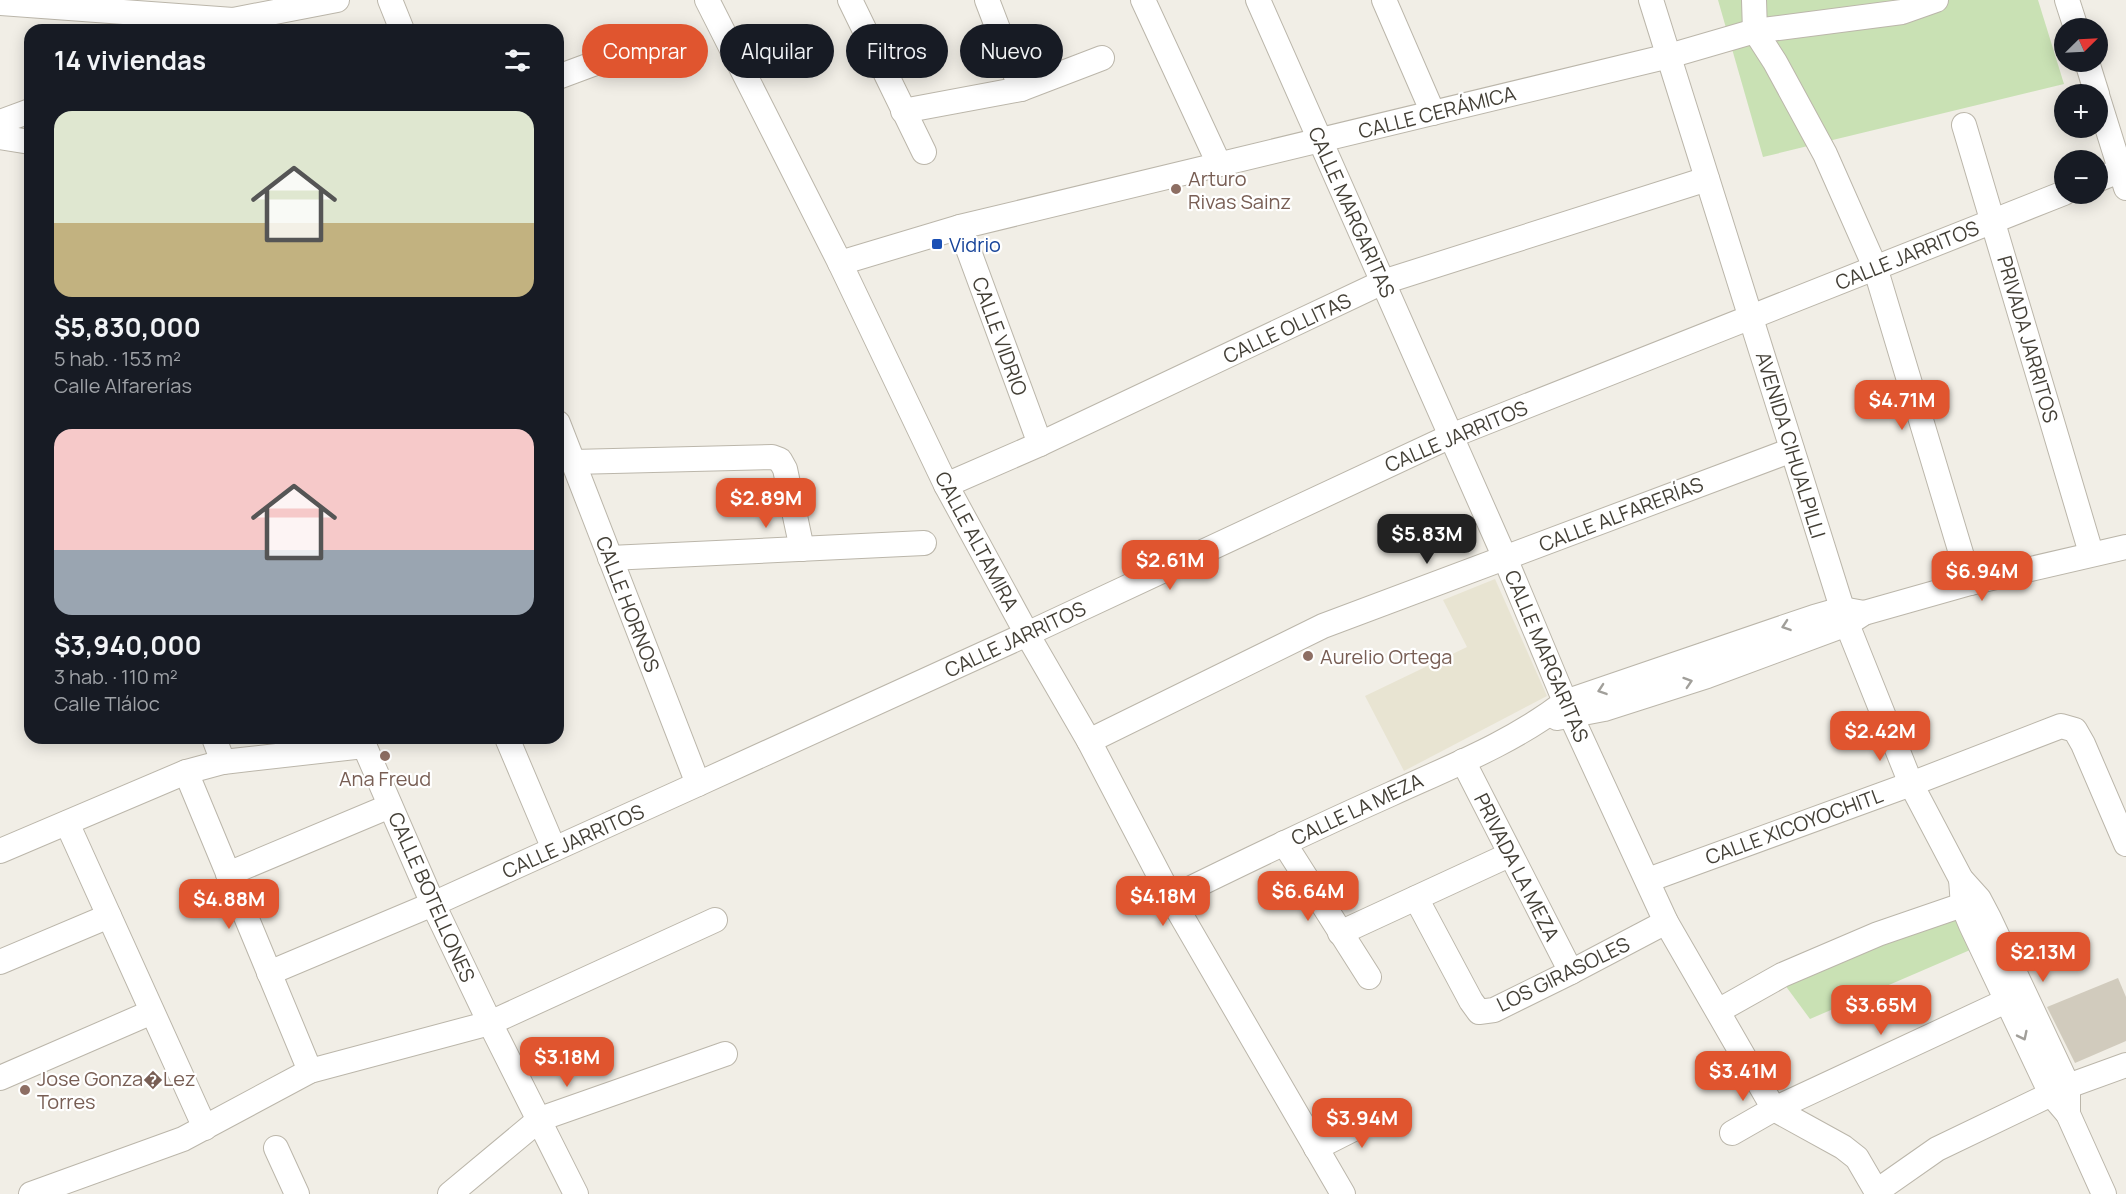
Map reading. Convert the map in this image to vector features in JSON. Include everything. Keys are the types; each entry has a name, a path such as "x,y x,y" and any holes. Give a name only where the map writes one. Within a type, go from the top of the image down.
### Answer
{"street":[{"path":"0,3 275,21 337,0"},
{"path":"390,0 400,24"},
{"name":"CALLE ALTAMIRA","path":"707,0 840,263 946,485 1027,634 1089,741 1171,898 1344,1194"},
{"path":"850,0 924,152"},
{"path":"987,0 1021,89"},
{"path":"1143,0 1219,165"},
{"name":"CALLE MARGARITAS","path":"1258,0 1505,558 1568,709 1666,922 1774,1109"},
{"path":"1384,0 1433,113"},
{"name":"AVENIDA CIHUALPILLI","path":"1651,0 1792,450 1911,784 1961,879 2060,1090 2103,1194"},
{"path":"1754,0 1755,31 1825,154 1875,267 1970,583"},
{"name":"CALLE CERÁMICA","path":"840,263 960,227 1669,56 1755,31 1902,12 1936,0"},
{"path":"2067,0 2073,18"},
{"path":"903,111 1021,89 1102,58"},
{"path":"564,75 582,68"},
{"path":"0,122 24,113"},
{"name":"PRIVADA JARRITOS","path":"1964,125 2091,554"},
{"path":"2108,128 2124,175 2108,178"},
{"path":"0,137 24,141"},
{"name":"CALLE OLLITAS","path":"946,485 1041,444 1383,282 1707,179"},
{"name":"CALLE JARRITOS","path":"269,973 433,904 698,784 1027,634 1451,436 2054,197"},
{"name":"CALLE VIDRIO","path":"960,227 1041,444"},
{"name":"CALLE HORNOS","path":"564,440 698,784"},
{"name":"CALLE ALFARERÍAS","path":"1089,741 1323,626 1792,450"},
{"path":"573,462 772,457 780,460 785,469 802,549"},
{"path":"610,558 924,543"},
{"name":"CALLE LA MEZA","path":"1171,898 1463,761 1543,719 1814,617 1851,615 1970,583 2126,547"},
{"name":"CALLE XICOYOCHITL","path":"1648,880 1911,784 2061,726 2075,730 2083,744 2126,844"},
{"path":"216,744 223,762"},
{"path":"0,851 186,772 223,762 344,744"},
{"name":"CALLE BOTELLONES","path":"352,744 390,806 433,904 490,1023 576,1194"},
{"path":"510,744 554,849"},
{"name":"PRIVADA LA MEZA","path":"1463,761 1509,855 1571,972"},
{"path":"186,772 310,1071"},
{"path":"228,874 390,806"},
{"path":"67,823 205,1128"},
{"path":"1284,843 1369,977"},
{"path":"1340,933 1509,855"},
{"name":"LOS GIRASOLES","path":"1416,898 1470,1001 1479,1012 1494,1010 1666,922"},
{"path":"1718,1011 1782,975 1878,934 1971,902"},
{"name":"AVENIDA CIHUALPILLI","path":"1971,902 2006,1001 2060,1090"},
{"path":"0,962 109,916"},
{"path":"31,1194 183,1139 310,1071 490,1023 715,921"},
{"path":"1731,1133 1774,1109 2006,1001"},
{"path":"0,1078 152,1012"},
{"path":"450,1194 540,1119 725,1054"},
{"path":"1774,1109 1843,1147 1857,1158 1877,1192 1937,1149 2060,1090 2126,1065"},
{"path":"1316,1148 1389,1112"},
{"path":"276,1148 297,1194"}],"shaded area":[{"path":"1495,579 1547,696 1404,771 1365,696 1467,647 1443,600"}],"green space":[{"path":"1718,0 2038,0 2054,52 2054,72 2060,72 2064,84 2054,84 2054,86 1763,157"},
{"path":"1956,917 1970,950 1810,1019 1782,981"}],"building":[{"path":"2118,978 2126,997 2126,1041 2075,1063 2047,1007"}],"place":[{"name":"Arturo Rivas Sainz","path":"1176,189"},
{"name":"Vidrio","path":"937,244"},
{"name":"Aurelio Ortega","path":"1308,656"},
{"name":"Ana Freud","path":"385,756"},
{"name":"Jose Gonza�Lez Torres","path":"25,1090"}]}
